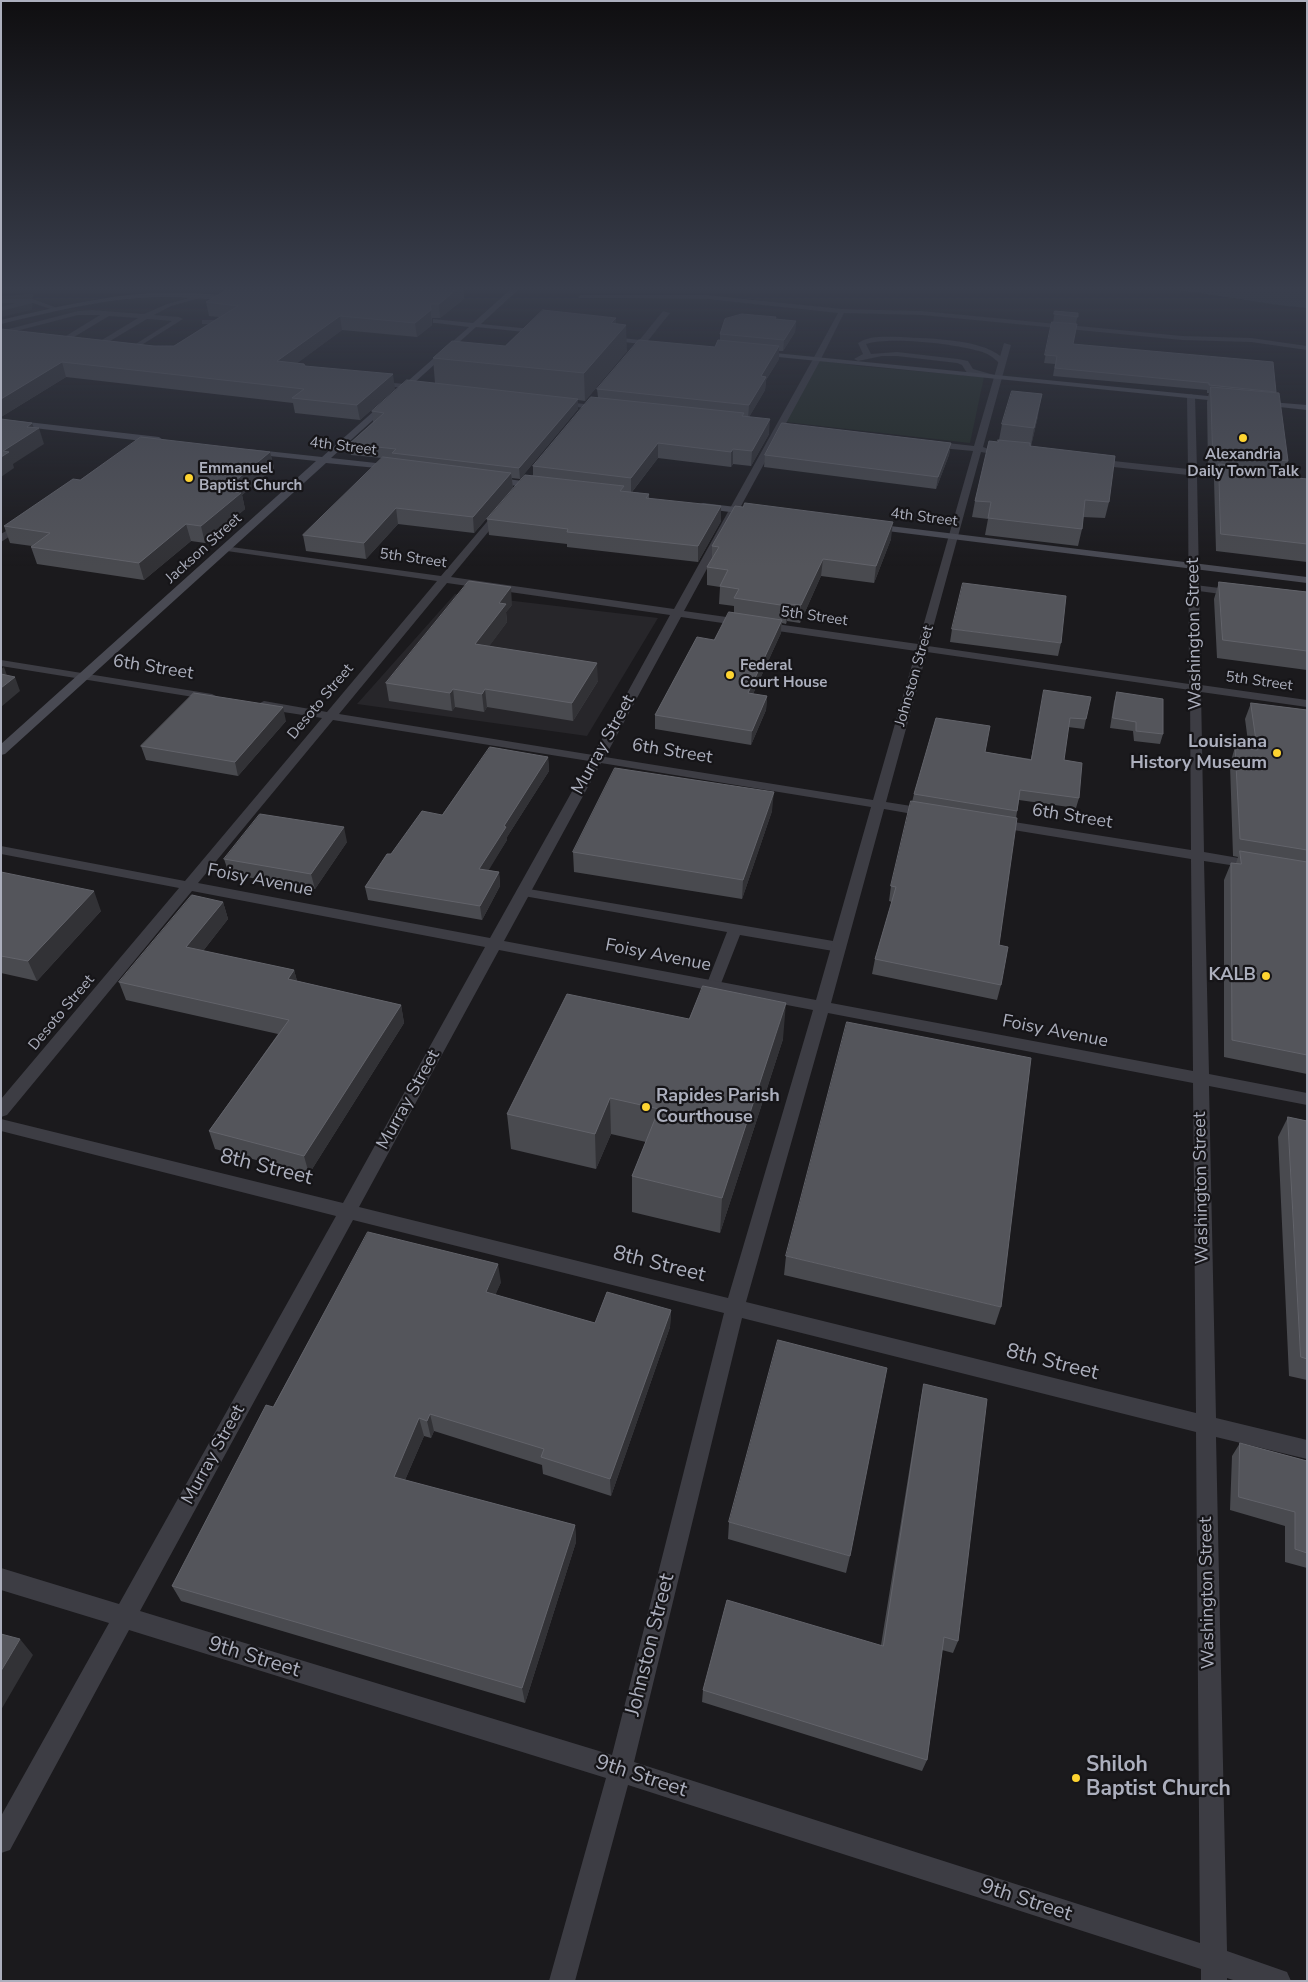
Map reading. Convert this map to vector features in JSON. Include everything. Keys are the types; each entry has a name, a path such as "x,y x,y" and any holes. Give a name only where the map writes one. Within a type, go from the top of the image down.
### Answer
{"main road":[{"name":"Jackson Street","path":"1,751 325,460 409,381"},
{"path":"1044,381 1239,401"},
{"path":"1249,402 1307,408"},
{"path":"1,420 168,441"},
{"name":"4th Street","path":"242,450 401,469"},
{"path":"486,480 527,481 552,488"},
{"path":"696,505 762,513"},
{"name":"4th Street","path":"868,526 1307,580"}],"street":[{"path":"401,381 404,386"},
{"name":"Murray Street","path":"1,1841 734,510 775,427 803,381"},
{"name":"Johnston Street","path":"562,1981 620,1770 735,1307 839,947 997,381"},
{"path":"367,383 414,387"},
{"name":"Washington Street","path":"1191,396 1214,1970"},
{"path":"550,402 617,410"},
{"path":"775,427 789,428"},
{"path":"124,449 140,437"},
{"path":"918,442 998,451"},
{"path":"1085,461 1250,479"},
{"name":"Desoto Street","path":"1,1111 527,481"},
{"path":"1,539 30,518"},
{"path":"1,528 15,529"},
{"name":"5th Street","path":"227,548 1307,704"},
{"path":"1195,588 1251,595"},
{"name":"6th Street","path":"1,663 222,698"},
{"name":"6th Street","path":"252,703 946,815"},
{"name":"6th Street","path":"985,822 1270,868"},
{"name":"Foisy Avenue","path":"1,850 1307,1099"},
{"path":"524,892 839,947"},
{"path":"713,986 735,929"},
{"name":"8th Street","path":"1,1125 1307,1450"},
{"name":"9th Street","path":"1,1579 620,1770 1214,1970 1278,1981"}],"shaded area":[{"path":"807,381 983,381 970,443 786,422"},
{"path":"455,594 658,618 587,736 357,704"}],"building":[{"path":"1,381 30,381 1,399"},
{"path":"237,381 384,381 357,405 292,398 304,389"},
{"path":"405,381 420,381 578,399 519,468 392,453 396,449 349,444 384,413 372,411"},
{"path":"603,381 763,381 749,405 597,389"},
{"path":"1194,381 1275,381 1276,392 1209,385 1209,383"},
{"name":"Alexandria Daily Town Talk","path":"1211,387 1279,393 1288,461 1218,454 1218,451 1213,451"},
{"path":"1012,391 1042,394 1034,428 1002,424"},
{"path":"591,397 744,413 742,416 770,419 752,451 733,449 731,452 658,443 631,478 533,466"},
{"path":"1,419 32,423 27,427 39,428 3,451 9,452 1,457"},
{"path":"782,423 951,443 938,477 765,455"},
{"path":"141,437 270,452 224,490 241,493 201,526 186,524 139,563 31,547 50,533 4,526 73,479 80,480"},
{"path":"998,440 1030,443 1030,446 1115,456 1109,502 1085,500 1082,529 988,518 991,502 975,501 989,441 998,442"},
{"path":"383,457 511,473 473,517 396,508 364,543 303,535"},
{"path":"1219,464 1289,471 1289,477 1307,479 1307,544 1221,534"},
{"path":"525,475 624,486 620,491 649,494 646,498 721,506 698,546 567,532 568,529 487,519"},
{"path":"745,503 893,522 876,566 823,559 801,605 788,604 787,606 734,598 739,589 720,586 728,570 707,567 719,547 712,546 735,506 743,507"},
{"path":"469,581 511,587 499,603 506,604 475,644 597,663 572,703 485,689 482,694 453,689 450,693 386,683"},
{"path":"1219,582 1307,592 1307,651 1223,640"},
{"path":"963,583 1066,596 1061,643 952,629"},
{"path":"729,612 782,620 748,693 767,696 752,731 655,715 697,637 714,640"},
{"path":"1,674 15,677 1,688"},
{"path":"1044,690 1091,697 1086,719 1070,718 1064,760 1082,763 1079,798 1020,790 1017,811 914,794 936,718 990,726 985,752 1031,760"},
{"path":"1117,692 1163,699 1163,734 1136,731 1136,722 1113,718"},
{"path":"194,693 283,707 235,762 141,746"},
{"path":"1251,703 1307,710 1307,850 1240,839 1235,747 1257,750"},
{"path":"490,747 548,757 479,869 499,872 480,906 365,887 387,854 391,854 422,811 442,815"},
{"path":"615,768 774,792 743,880 573,852"},
{"path":"911,801 1017,818 999,945 1008,947 1001,985 875,959 896,887 891,886"},
{"path":"260,814 344,827 311,874 224,859"},
{"name":"KALB","path":"1240,851 1307,862 1307,1055 1232,1040 1231,863 1241,864"},
{"path":"1,872 94,891 28,961 1,956"},
{"path":"192,895 223,902 186,947 294,970 288,979 401,1005 304,1156 209,1131 289,1020 119,982"},
{"name":"Rapides Parish Courthouse","path":"703,986 786,1003 722,1198 632,1176 659,1109 610,1098 595,1134 507,1114 567,994 689,1019"},
{"path":"847,1022 1031,1058 1001,1307 786,1256"},
{"path":"1288,1117 1307,1121 1307,1359 1301,1357"},
{"path":"368,1232 498,1264 486,1292 595,1323 607,1292 671,1310 610,1479 541,1457 544,1449 430,1414 427,1421 419,1418 394,1477 575,1525 522,1688 172,1586 266,1405 273,1407"},
{"path":"778,1340 887,1368 850,1556 729,1522"},
{"path":"924,1384 987,1399 958,1641 944,1637 927,1760 703,1690 727,1600 883,1646"},
{"path":"1240,1443 1307,1461 1307,1553 1295,1549 1295,1512 1239,1497"},
{"path":"1,1634 20,1639 1,1671"}],"place":[{"name":"Alexandria Daily Town Talk","path":"1243,438"},
{"name":"Emmanuel Baptist Church","path":"189,478"},
{"name":"Federal Court House","path":"730,675"},
{"name":"Louisiana History Museum","path":"1277,753"},
{"name":"KALB","path":"1266,976"},
{"name":"Rapides Parish Courthouse","path":"646,1107"},
{"name":"Shiloh Baptist Church","path":"1076,1778"}]}
